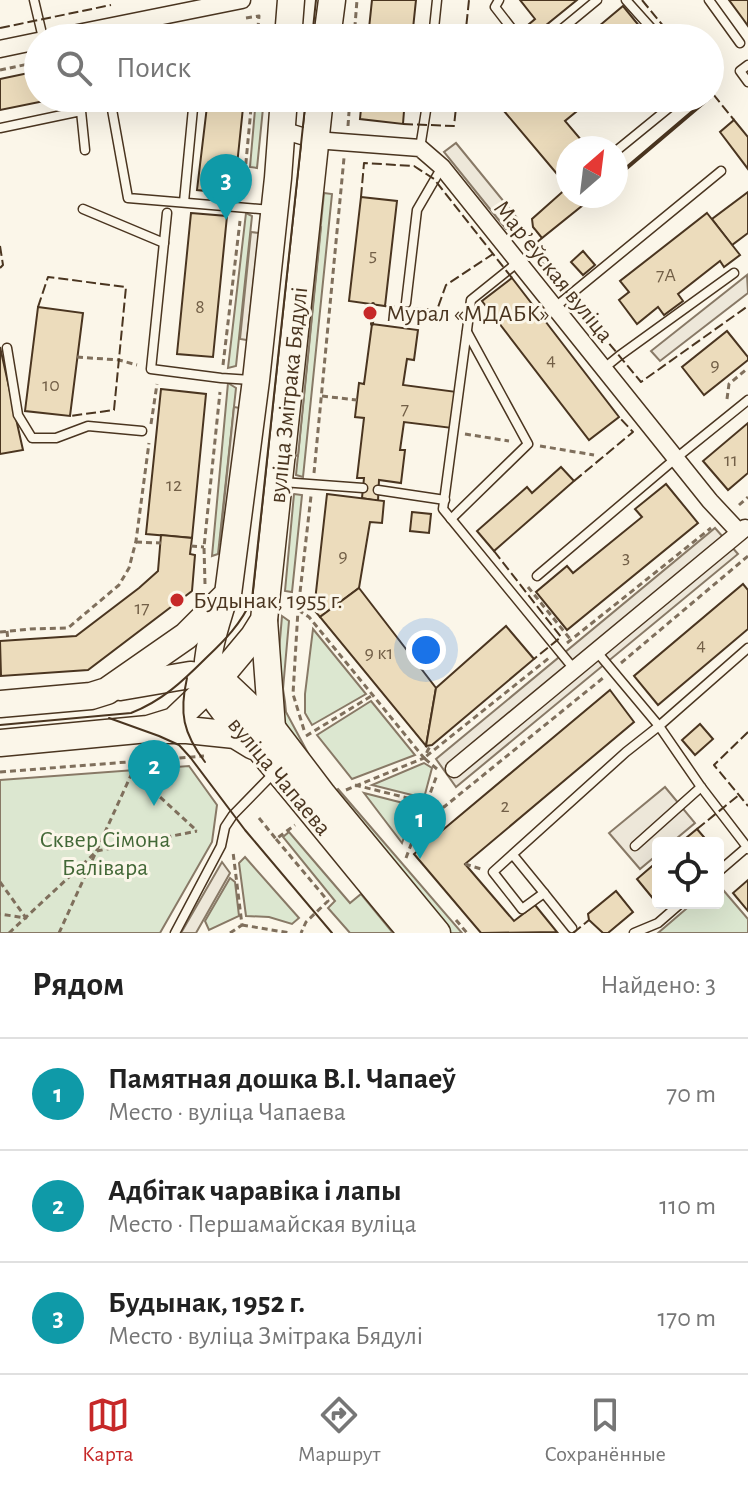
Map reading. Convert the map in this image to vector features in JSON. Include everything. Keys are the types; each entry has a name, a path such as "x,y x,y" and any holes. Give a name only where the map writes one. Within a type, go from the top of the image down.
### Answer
{"main road":[{"path":"289,24 291,0"},
{"path":"329,24 332,0"},
{"name":"вуліца Змітрака Бядулі","path":"214,594 228,594 256,380 283,112"},
{"name":"вуліца Змітрака Бядулі","path":"270,749 264,620 318,112"},
{"path":"110,689 186,636 214,594"},
{"path":"212,680 214,594"},
{"path":"148,729 174,721 254,636 264,620"},
{"path":"0,704 91,696 110,689 190,675 212,680"},
{"name":"вуліца Чапаева","path":"212,680 270,749 412,933"},
{"path":"0,743 148,729 235,735 270,749"},
{"name":"вуліца Чапаева","path":"270,749 323,795 443,922"}],"street":[{"path":"123,24 242,0"},
{"path":"0,49 24,44"},
{"path":"282,130 315,140 420,148"},
{"name":"Марʼеўская вуліца","path":"420,148 442,167 724,518 745,532"},
{"path":"454,769 745,532"}],"lane":[{"path":"34,0 40,24"},
{"path":"434,24 437,0"},
{"path":"499,0 495,7 508,24"},
{"path":"568,24 597,0"},
{"path":"626,0 647,24"},
{"path":"709,0 740,43"},
{"path":"748,65 740,71 748,82"},
{"path":"0,128 76,112"},
{"path":"81,112 85,150"},
{"path":"112,112 128,198 274,210"},
{"path":"184,202 193,112"},
{"path":"420,148 426,112"},
{"path":"628,141 664,112"},
{"path":"406,303 417,210 442,167"},
{"path":"553,308 721,171"},
{"path":"83,209 164,243"},
{"path":"167,213 155,370 256,380"},
{"path":"516,261 471,300 443,509 575,669"},
{"path":"603,370 734,273"},
{"path":"451,519 528,444 467,331"},
{"path":"7,348 18,415 32,438 56,438 88,426 142,431"},
{"path":"537,576 748,400"},
{"path":"278,481 363,488"},
{"path":"378,490 445,500"},
{"path":"544,893 522,909 493,872 748,648"},
{"path":"597,652 659,726 747,848 724,867"},
{"path":"175,933 221,846 225,827 267,782 270,749"},
{"path":"635,846 701,787"},
{"path":"513,855 572,928"},
{"path":"634,933 658,923 674,909"}],"path":[{"path":"355,24 357,0"},
{"path":"258,24 259,16"},
{"path":"0,70 24,65"},
{"path":"214,594 204,547 251,112"},
{"path":"347,131 349,112"},
{"path":"344,158 298,610 293,694 306,736 373,695"},
{"path":"0,632 68,628 119,585 129,568 136,541 155,370 119,360 77,357"},
{"path":"725,419 729,384 748,368"},
{"path":"322,396 357,400"},
{"path":"136,541 161,543"},
{"path":"191,546 204,547"},
{"path":"537,576 527,585 571,640"},
{"path":"298,610 309,617 424,758"},
{"path":"7,631 8,641"},
{"path":"340,781 346,790 424,758 431,744"},
{"path":"0,772 217,756"},
{"path":"59,933 137,762"},
{"path":"9,933 97,851 197,831 159,796 137,762"},
{"path":"259,818 328,901 306,922 301,933"},
{"path":"276,839 296,825 296,818"},
{"path":"227,849 234,853 242,925"},
{"path":"0,882 26,918"},
{"path":"0,914 26,918"},
{"path":"443,922 467,933"},
{"path":"230,933 242,925 290,933"}],"green space":[{"path":"255,112 263,112 257,168 250,167"},
{"path":"324,193 332,194 303,477 296,475"},
{"path":"246,213 252,216 236,366 228,368"},
{"path":"228,383 236,388 218,554 212,556"},
{"path":"294,494 302,495 292,592 285,591"},
{"path":"282,616 289,621 283,689 286,712 315,766 286,731 276,687"},
{"path":"313,629 366,694 312,725 305,713 305,694"},
{"path":"371,701 415,755 352,779 317,735"},
{"path":"424,763 432,768 424,798 372,785"},
{"name":"Сквер Сімона Балівара","path":"189,766 217,805 212,842 160,933 0,933 0,780"},
{"path":"338,789 462,933 449,933 332,793"},
{"path":"364,793 415,806 402,843"},
{"path":"289,832 350,903 361,894 393,933 350,933 328,908 335,901 283,837"},
{"path":"245,857 299,918 292,924 269,917 246,916 239,863"},
{"path":"230,878 235,882 239,916 209,930 205,921"},
{"path":"724,891 748,919 748,933 658,933 686,909 724,909"}],"shaded area":[{"path":"456,143 518,219 506,229 444,152"},
{"path":"313,226 321,227 298,456 289,454"},
{"path":"251,232 259,233 247,340 240,339"},
{"path":"747,275 748,293 660,361 651,351"},
{"path":"234,407 240,408 227,541 220,541"},
{"path":"715,528 738,554 456,787 436,759"},
{"path":"665,787 695,823 678,837 652,837 652,859 640,869 609,833"},
{"path":"222,862 230,873 196,933 181,933"}],"building":[{"path":"372,0 416,0 413,24 369,24"},
{"path":"520,0 577,0 547,24 529,24 535,19"},
{"path":"729,0 748,0 748,26 743,19"},
{"path":"623,6 638,24 601,24"},
{"path":"24,74 24,105 0,110 0,79"},
{"path":"206,112 243,112 234,194 197,190"},
{"path":"361,112 404,112 403,124 360,119"},
{"path":"505,112 576,112 565,121 578,136 556,136 556,173"},
{"path":"734,120 748,137 748,169 720,132"},
{"path":"748,192 748,233 732,245 712,219"},
{"path":"361,197 397,201 385,306 349,301"},
{"path":"556,198 556,208 579,208 542,238 533,227 532,219"},
{"path":"191,213 227,216 213,357 177,354"},
{"path":"707,213 740,255 724,267 720,261 678,294 683,301 664,315 658,307 637,324 619,300 629,292 620,281"},
{"path":"583,251 595,265 583,275 571,262"},
{"path":"512,278 619,417 589,440 482,301"},
{"path":"38,307 83,313 70,416 25,411"},
{"path":"372,324 418,330 414,360 407,359 403,385 457,392 452,428 404,422 400,450 405,450 401,483 379,480 378,501 362,498 364,478 357,478 364,418 355,417 359,383 364,384"},
{"path":"727,331 748,360 704,395 682,367"},
{"path":"0,347 23,450 0,454"},
{"path":"161,389 206,394 192,538 146,534"},
{"path":"748,423 748,473 728,490 703,461"},
{"path":"561,467 574,481 494,551 477,531 527,487 532,493"},
{"path":"666,484 698,523 567,630 536,592 567,566 573,573 642,517 635,509"},
{"path":"327,494 384,501 382,523 370,522 359,588 320,617 314,610"},
{"path":"412,512 431,514 429,533 410,531"},
{"path":"161,535 192,538 190,554 195,555 192,591 88,670 1,676 0,641 76,636 158,571"},
{"path":"743,584 748,590 748,629 658,705 634,676"},
{"path":"359,588 436,688 426,746 320,617"},
{"path":"506,626 534,659 432,745 426,746 436,688"},
{"path":"610,690 634,722 465,864 514,921 535,905 557,932 481,933 414,854"},
{"path":"700,724 713,739 695,755 682,740"},
{"path":"697,829 704,837 687,837"},
{"path":"652,866 652,897 637,879"},
{"path":"748,880 748,911 733,893"},
{"path":"616,891 633,912 608,933 603,933 589,920 588,914"}],"tram line":[{"path":"313,24 316,0"},
{"path":"0,725 131,713 142,708 189,675 226,638 248,608 252,599 304,112"},
{"path":"187,678 183,702 185,722 192,742 205,762"},
{"path":"109,718 179,745 245,830 332,933"}],"fence":[{"path":"466,24 469,0"},
{"path":"642,0 662,24"},
{"path":"0,28 111,5"},
{"path":"724,108 734,120"},
{"path":"403,124 454,126 456,112"},
{"path":"361,197 364,163 414,166 434,179 512,278"},
{"path":"542,238 530,248 641,382 748,306"},
{"path":"0,246 3,265 0,268"},
{"path":"385,306 437,310 446,285 493,254"},
{"path":"38,307 48,277 126,287 114,410 70,416"},
{"path":"574,481 633,432 619,417"},
{"path":"494,551 561,637 534,659"},
{"path":"748,732 714,765 748,806"},
{"path":"697,829 739,795"},
{"path":"573,933 589,920"}],"wall":[{"path":"628,167 693,112"},
{"path":"372,324 373,304"}],"place":[{"name":"Будынак, 1952 г.","path":"226,220"},
{"name":"Мурал «МДАБК»","path":"370,313"},
{"name":"Будынак, 1955 г.","path":"177,600"},
{"name":"Адбітак чаравіка і лапы","path":"154,806"},
{"name":"Памятная дошка В.І. Чапаеў","path":"420,859"}]}
